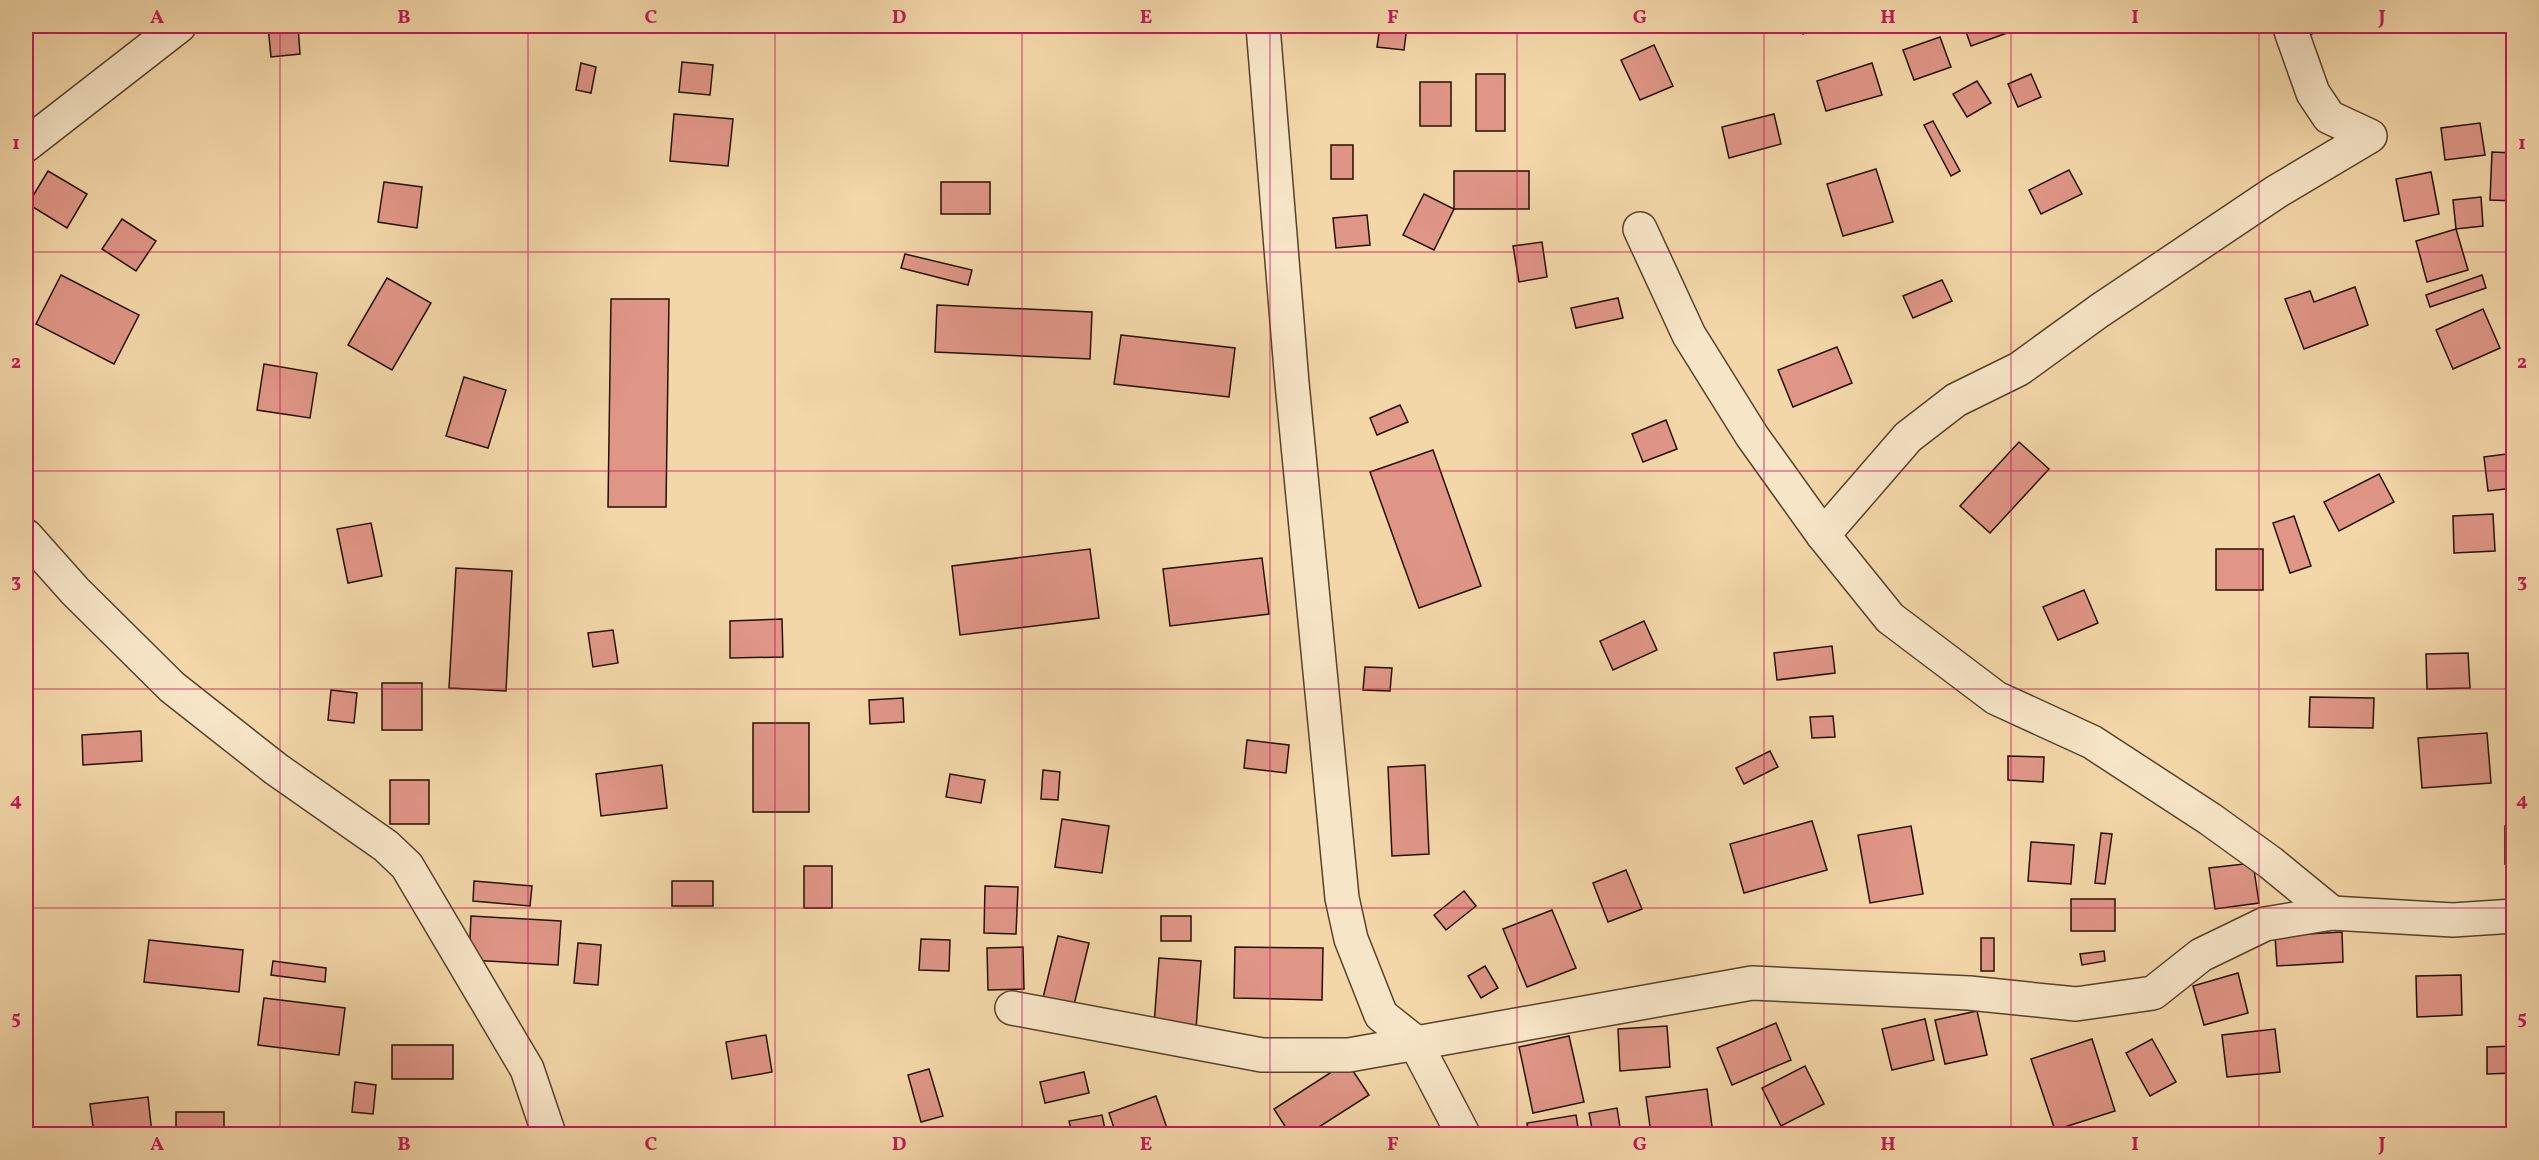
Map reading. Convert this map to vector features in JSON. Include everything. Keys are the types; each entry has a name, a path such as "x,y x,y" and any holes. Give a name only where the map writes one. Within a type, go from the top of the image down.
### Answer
{"street":[{"path":"26,145 179,26"},
{"path":"1263,26 1293,394 1342,897 1351,939 1381,1015 1415,1042 1463,1134"},
{"path":"1823,536 1908,437 1956,400 2019,369 2099,311 2276,192 2370,136 2329,117 2313,93 2291,31"},
{"path":"1640,230 1689,335 1752,436 1823,536 1890,618 1996,698 2092,742 2210,819 2271,862 2332,914"},
{"path":"26,536 75,591 172,687 276,769 386,846 406,866 527,1069 549,1134"},
{"path":"1012,1008 1262,1055 1349,1055 1752,983 1969,993 2076,1004 2153,993 2201,955 2265,924 2332,914 2453,920 2514,916"}],"building":[{"path":"268,26 298,26 300,54 271,57"},
{"path":"1380,26 1407,26 1404,50 1377,47"},
{"path":"1799,26 1820,26 1803,34"},
{"path":"1964,26 2020,26 2021,28 1971,46"},
{"path":"2300,26 2325,26 2307,37"},
{"path":"1940,37 1951,67 1914,80 1903,50"},
{"path":"1654,45 1673,86 1640,100 1621,60"},
{"path":"682,62 713,65 710,95 679,92"},
{"path":"581,63 596,67 591,93 576,90"},
{"path":"1872,63 1882,95 1826,111 1817,81"},
{"path":"1476,74 1505,74 1505,131 1476,131"},
{"path":"2031,74 2041,97 2018,107 2008,84"},
{"path":"1977,81 1991,103 1967,117 1953,94"},
{"path":"1420,82 1451,82 1451,126 1420,126"},
{"path":"674,114 733,119 728,166 670,161"},
{"path":"1774,114 1781,144 1729,158 1722,127"},
{"path":"1933,121 1960,171 1951,176 1924,125"},
{"path":"2480,123 2485,155 2445,160 2441,128"},
{"path":"1331,145 1353,145 1353,179 1331,179"},
{"path":"2492,152 2514,153 2514,201 2490,200"},
{"path":"1876,169 1893,222 1843,236 1827,184"},
{"path":"2069,170 2082,194 2041,214 2029,190"},
{"path":"48,171 87,194 67,228 28,204"},
{"path":"1454,171 1529,171 1529,209 1454,209"},
{"path":"2431,172 2439,214 2404,221 2396,179"},
{"path":"384,182 422,187 417,228 378,222"},
{"path":"941,182 990,182 990,214 941,214"},
{"path":"1424,194 1454,209 1434,250 1403,235"},
{"path":"2481,197 2483,226 2456,229 2453,200"},
{"path":"1367,215 1370,245 1336,248 1333,218"},
{"path":"122,219 156,241 136,271 102,249"},
{"path":"2456,229 2468,270 2427,282 2416,241"},
{"path":"1542,242 1547,277 1519,282 1513,246"},
{"path":"905,254 972,270 968,285 901,268"},
{"path":"61,275 139,315 114,364 36,324"},
{"path":"2482,275 2486,288 2430,307 2426,295"},
{"path":"387,278 431,303 392,370 348,345"},
{"path":"1942,280 1952,301 1913,318 1903,296"},
{"path":"2355,287 2368,325 2304,349 2285,299 2310,291 2314,302"},
{"path":"1618,298 1623,318 1576,328 1571,308"},
{"path":"611,299 669,299 666,507 608,507"},
{"path":"937,305 1092,312 1090,359 935,352"},
{"path":"2483,309 2500,348 2453,369 2436,330"},
{"path":"1121,335 1235,348 1229,397 1114,384"},
{"path":"1837,347 1852,383 1793,407 1778,370"},
{"path":"264,364 317,373 310,418 257,410"},
{"path":"464,377 506,390 488,448 446,436"},
{"path":"1400,405 1408,422 1377,435 1370,418"},
{"path":"1666,420 1677,449 1643,462 1632,434"},
{"path":"2019,442 2049,469 1990,533 1960,506"},
{"path":"1433,450 1481,586 1419,608 1370,472"},
{"path":"2514,453 2514,488 2488,491 2484,457"},
{"path":"2379,474 2394,502 2339,531 2324,502"},
{"path":"2493,514 2495,551 2454,553 2453,516"},
{"path":"2294,516 2311,566 2290,573 2273,523"},
{"path":"371,523 382,576 348,583 337,529"},
{"path":"1090,549 1099,618 960,635 952,566"},
{"path":"2216,549 2263,549 2263,590 2216,590"},
{"path":"1262,558 1269,614 1170,626 1163,569"},
{"path":"456,568 512,571 506,691 449,688"},
{"path":"2084,590 2098,623 2058,640 2043,607"},
{"path":"2509,614 2514,614 2514,647 2509,647"},
{"path":"782,619 783,657 730,658 730,621"},
{"path":"1644,621 1657,650 1613,670 1600,641"},
{"path":"613,630 618,663 593,667 588,633"},
{"path":"1832,646 1835,673 1777,680 1774,653"},
{"path":"2468,653 2470,688 2427,689 2426,654"},
{"path":"1365,667 1392,668 1390,691 1363,690"},
{"path":"2510,673 2514,673 2514,701 2512,701"},
{"path":"382,683 422,683 422,730 382,730"},
{"path":"331,690 357,693 354,723 328,720"},
{"path":"2310,697 2374,698 2373,728 2309,727"},
{"path":"903,698 904,722 870,724 869,700"},
{"path":"1833,716 1835,737 1812,738 1810,717"},
{"path":"753,723 809,723 809,812 753,812"},
{"path":"141,731 142,761 83,765 82,735"},
{"path":"2487,733 2491,783 2422,788 2418,738"},
{"path":"1247,740 1289,745 1286,773 1244,768"},
{"path":"1770,751 1778,767 1744,784 1736,768"},
{"path":"2008,756 2044,757 2043,782 2008,780"},
{"path":"662,765 667,808 601,816 596,774"},
{"path":"1425,765 1429,854 1392,856 1388,767"},
{"path":"1043,770 1060,772 1058,800 1041,799"},
{"path":"950,774 985,780 981,803 946,797"},
{"path":"390,780 429,780 429,824 390,824"},
{"path":"1062,819 1109,826 1102,873 1055,867"},
{"path":"1812,821 1827,870 1744,893 1730,844"},
{"path":"1911,826 1923,894 1870,903 1858,835"},
{"path":"2505,826 2514,826 2514,865 2505,864"},
{"path":"2101,833 2112,834 2105,884 2095,883"},
{"path":"2031,842 2074,845 2071,884 2028,881"},
{"path":"2253,863 2259,903 2215,909 2209,868"},
{"path":"804,866 832,866 832,908 804,908"},
{"path":"1626,870 1642,909 1608,922 1593,883"},
{"path":"474,881 532,886 530,906 473,901"},
{"path":"672,881 713,881 713,906 672,906"},
{"path":"985,886 1018,887 1016,934 984,933"},
{"path":"1464,891 1476,906 1446,930 1434,915"},
{"path":"2071,899 2115,899 2115,931 2071,931"},
{"path":"1552,910 1576,968 1527,987 1503,929"},
{"path":"471,916 561,921 558,965 469,960"},
{"path":"1161,916 1191,916 1191,941 1161,941"},
{"path":"2342,932 2343,962 2277,966 2275,936"},
{"path":"1058,936 1089,943 1072,1013 1041,1006"},
{"path":"1981,938 1994,938 1994,971 1981,971"},
{"path":"921,939 950,940 949,971 919,970"},
{"path":"149,940 243,950 239,992 144,982"},
{"path":"578,943 601,945 598,985 574,983"},
{"path":"1023,947 1024,989 988,990 987,948"},
{"path":"1235,947 1323,948 1322,1000 1234,998"},
{"path":"2104,951 2105,961 2082,965 2080,954"},
{"path":"1159,958 1201,961 1196,1029 1154,1025"},
{"path":"273,961 326,968 325,982 271,975"},
{"path":"1485,966 1498,988 1481,998 1468,976"},
{"path":"2238,973 2248,1013 2204,1025 2193,986"},
{"path":"2461,975 2462,1015 2417,1017 2416,976"},
{"path":"264,998 345,1008 339,1055 258,1045"},
{"path":"1977,1011 1987,1055 1945,1064 1935,1020"},
{"path":"1925,1019 1934,1060 1892,1070 1882,1029"},
{"path":"1776,1023 1791,1060 1732,1085 1717,1048"},
{"path":"1667,1026 1670,1067 1620,1071 1618,1029"},
{"path":"2275,1029 2280,1072 2227,1077 2222,1035"},
{"path":"766,1035 772,1072 732,1079 726,1042"},
{"path":"1569,1036 1584,1102 1533,1113 1519,1047"},
{"path":"2092,1039 2115,1111 2055,1130 2031,1059"},
{"path":"2152,1039 2176,1082 2150,1096 2126,1053"},
{"path":"392,1045 453,1045 453,1079 392,1079"},
{"path":"2514,1046 2514,1073 2487,1074 2487,1047"},
{"path":"1347,1062 1369,1095 1308,1134 1290,1134 1274,1109"},
{"path":"1805,1066 1824,1104 1781,1126 1762,1088"},
{"path":"929,1069 943,1116 921,1122 908,1075"},
{"path":"1084,1072 1089,1093 1045,1103 1040,1082"},
{"path":"355,1082 376,1085 373,1114 352,1112"},
{"path":"1707,1089 1713,1134 1651,1134 1646,1097"},
{"path":"1156,1096 1169,1134 1116,1134 1109,1113"},
{"path":"148,1097 152,1134 94,1134 90,1104"},
{"path":"1617,1108 1621,1134 1593,1134 1589,1113"},
{"path":"176,1112 224,1112 224,1134 176,1134"},
{"path":"1102,1115 1106,1134 1072,1134 1069,1121"},
{"path":"1576,1115 1579,1134 1529,1134 1527,1123"},
{"path":"493,1129 494,1134 448,1134"}]}
